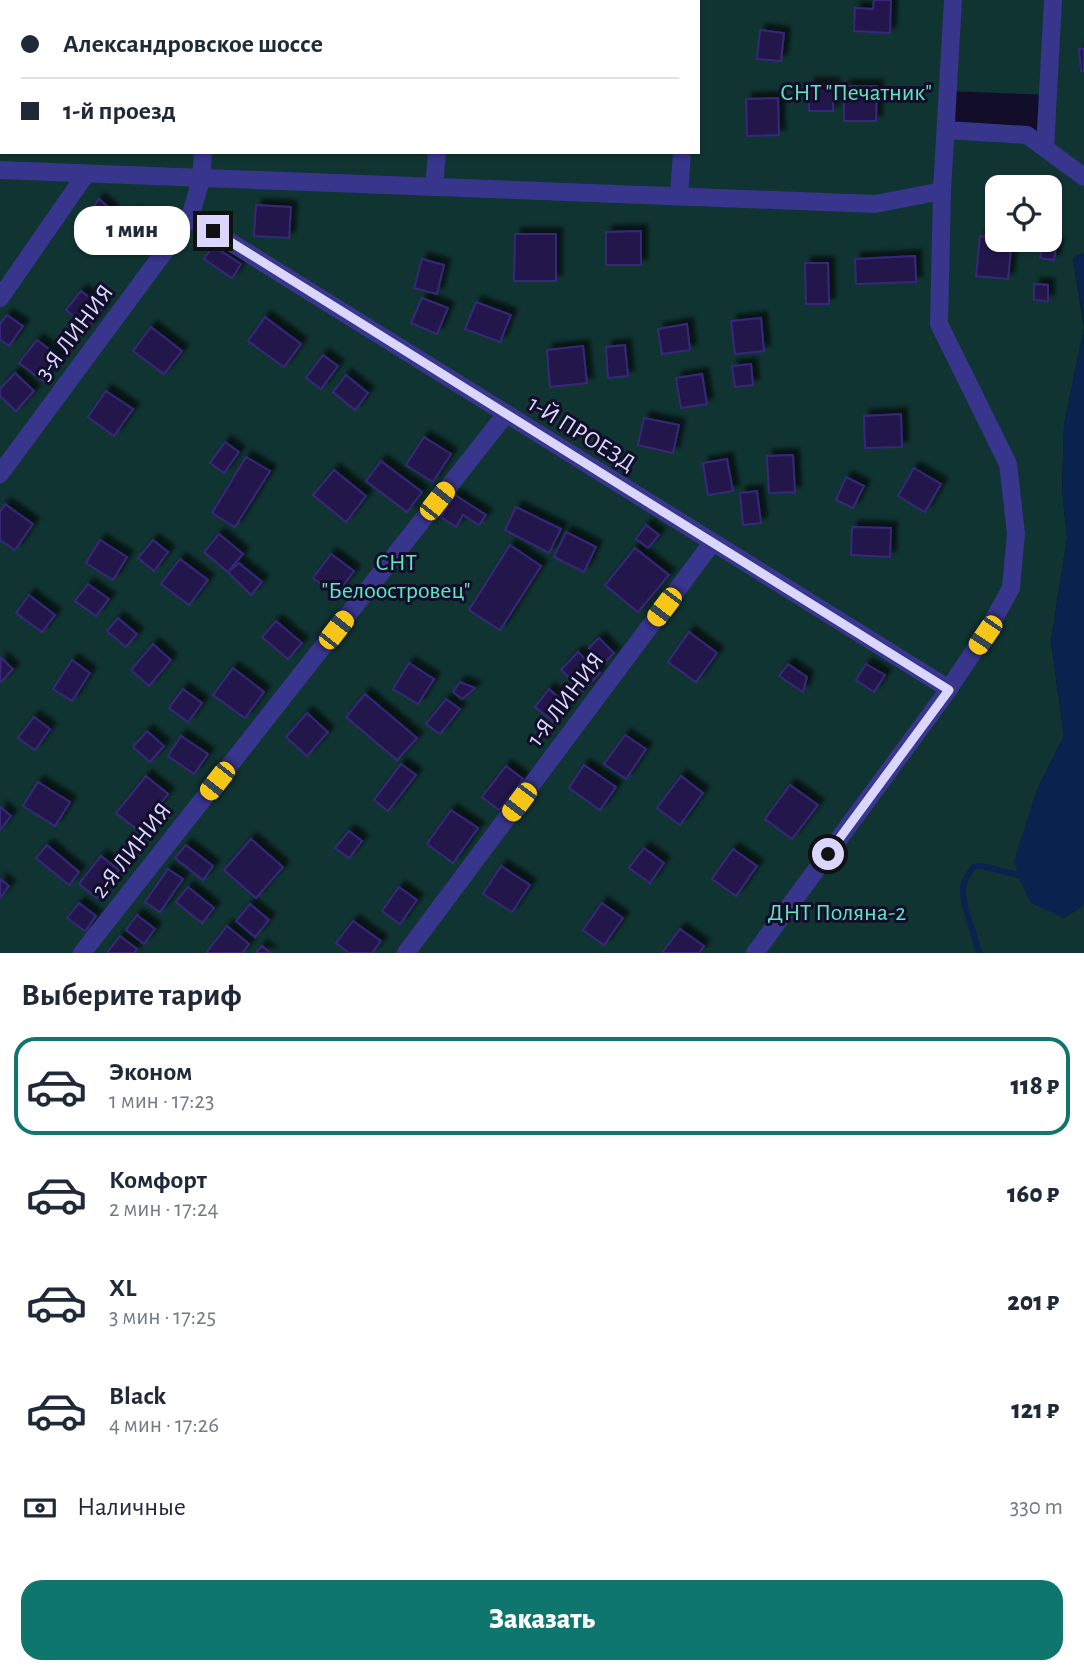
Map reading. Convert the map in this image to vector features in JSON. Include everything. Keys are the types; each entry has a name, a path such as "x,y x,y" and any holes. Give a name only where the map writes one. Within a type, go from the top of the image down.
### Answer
{"street":[{"path":"755,953 949,690 985,635 1011,588 1016,533 1008,464 939,324 942,191 953,0"},
{"path":"1045,148 1053,0"},
{"path":"946,130 1027,135 1084,177"},
{"name":"3-Я ЛИНИЯ","path":"0,474 190,217 201,180 203,154"},
{"path":"434,187 437,154"},
{"path":"679,196 681,154"},
{"path":"0,170 875,205 942,191"},
{"path":"0,298 86,173"},
{"name":"1-Й ПРОЕЗД","path":"190,217 949,690"},
{"name":"2-Я ЛИНИЯ","path":"82,953 505,415"},
{"name":"1-Я ЛИНИЯ","path":"406,953 712,542"}],"green space":[{"name":"СНТ \"Белоостровец\"","path":"700,0 1084,0 1084,253 1073,258 1084,328 1064,425 1062,488 1067,538 1051,641 1064,736 1036,792 1054,912 1064,918 1081,907 1084,901 1084,953 0,953 0,154 700,154","holes":["949,91 1047,95 1045,148 1027,135 946,131"]}],"water":[{"path":"1084,253 1084,324 1073,258"},
{"path":"1084,328 1084,901 1081,907 1064,918 1031,903 1014,861 1036,792 1064,736 1051,641 1067,538 1062,488 1064,425"}],"building":[{"path":"874,0 891,0 890,33 854,31 855,8 873,9"},
{"path":"760,30 784,33 781,61 757,59"},
{"path":"1079,49 1084,49 1084,71 1081,71"},
{"path":"809,84 833,84 833,111 809,111"},
{"path":"844,86 877,86 876,121 844,121"},
{"path":"778,98 779,135 747,136 746,99"},
{"path":"99,199 112,210 99,225 87,215"},
{"path":"256,205 291,207 289,238 254,236"},
{"path":"133,212 152,228 133,252 113,236"},
{"path":"641,231 641,265 606,265 606,232"},
{"path":"515,234 556,234 556,281 514,281"},
{"path":"980,236 985,237 985,252 1011,252 1008,279 976,276"},
{"path":"213,246 241,264 232,278 204,259"},
{"path":"1041,252 1055,252 1054,260 1040,258"},
{"path":"915,256 916,282 856,284 855,259"},
{"path":"422,259 444,265 437,294 414,288"},
{"path":"805,263 828,263 829,304 806,304"},
{"path":"1034,284 1048,285 1048,301 1034,300"},
{"path":"81,291 103,308 88,327 66,310"},
{"path":"422,298 448,308 437,334 411,323"},
{"path":"476,302 511,315 500,342 465,329"},
{"path":"7,315 23,326 9,346 0,339 0,324"},
{"path":"265,317 301,344 284,367 248,341"},
{"path":"761,318 764,351 735,354 731,321"},
{"path":"687,324 690,350 662,354 658,329"},
{"path":"151,327 182,351 164,374 133,351"},
{"path":"37,340 61,358 43,381 19,363"},
{"path":"625,345 628,376 608,378 606,347"},
{"path":"583,346 587,383 550,387 547,350"},
{"path":"323,355 338,366 321,389 306,378"},
{"path":"751,364 753,385 735,387 732,366"},
{"path":"15,373 34,391 16,411 0,396 0,389"},
{"path":"702,374 707,404 681,408 676,378"},
{"path":"346,375 368,393 355,410 333,392"},
{"path":"106,391 133,409 114,436 88,417"},
{"path":"901,414 902,447 865,448 864,416"},
{"path":"644,418 679,425 673,453 638,445"},
{"path":"424,437 451,454 433,482 406,465"},
{"path":"225,442 239,452 224,473 210,463"},
{"path":"793,455 795,492 769,493 767,456"},
{"path":"246,457 270,471 235,527 212,513"},
{"path":"727,459 733,491 708,495 703,463"},
{"path":"381,461 422,492 407,512 366,481"},
{"path":"914,468 941,484 925,512 898,496"},
{"path":"334,470 366,496 346,522 313,495"},
{"path":"846,477 864,486 853,508 836,500"},
{"path":"757,491 761,523 743,525 740,493"},
{"path":"455,495 486,515 479,525 463,515 456,527 441,517"},
{"path":"5,504 33,524 15,550 0,540 0,512"},
{"path":"516,507 561,529 549,553 505,530"},
{"path":"646,525 659,535 648,548 636,539"},
{"path":"852,527 891,528 890,557 851,555"},
{"path":"566,532 596,547 584,572 554,557"},
{"path":"219,534 243,554 228,572 204,552"},
{"path":"100,540 127,557 113,580 86,563"},
{"path":"153,540 168,552 154,571 138,558"},
{"path":"510,545 541,566 500,630 469,610"},
{"path":"635,548 669,575 638,612 605,585"},
{"path":"331,554 354,571 336,595 313,578"},
{"path":"180,559 208,580 189,605 161,584"},
{"path":"239,563 262,582 251,595 228,572"},
{"path":"88,584 109,599 96,616 75,601"},
{"path":"29,595 55,615 42,632 16,613"},
{"path":"118,618 137,634 126,647 107,631"},
{"path":"276,621 302,643 288,659 262,637"},
{"path":"689,632 717,653 696,682 668,662"},
{"path":"599,638 614,653 604,663 589,648"},
{"path":"153,644 171,660 149,686 131,670"},
{"path":"578,652 600,673 583,691 561,670"},
{"path":"1,658 13,669 1,682 0,681"},
{"path":"72,660 90,673 72,701 53,689"},
{"path":"409,663 434,679 418,704 393,689"},
{"path":"788,664 807,677 803,692 779,676"},
{"path":"866,664 885,675 874,692 856,680"},
{"path":"233,668 264,692 245,718 213,695"},
{"path":"460,682 475,688 462,699 453,692"},
{"path":"183,689 202,703 188,722 169,708"},
{"path":"549,689 568,705 554,722 535,707"},
{"path":"365,694 417,738 397,760 346,717"},
{"path":"446,699 460,709 440,734 426,724"},
{"path":"307,713 328,732 307,756 286,737"},
{"path":"34,717 50,729 35,750 18,738"},
{"path":"147,731 164,746 150,762 133,747"},
{"path":"625,735 646,749 626,779 604,764"},
{"path":"181,736 208,754 194,774 168,756"},
{"path":"401,764 416,775 388,811 374,800"},
{"path":"584,765 616,787 600,810 569,788"},
{"path":"506,766 523,779 499,810 482,797"},
{"path":"146,776 168,794 139,831 116,813"},
{"path":"681,776 703,793 680,825 657,808"},
{"path":"38,782 70,802 55,826 23,806"},
{"path":"790,785 818,805 792,839 765,819"},
{"path":"0,807 11,816 0,830"},
{"path":"451,810 478,828 453,863 427,844"},
{"path":"349,831 362,841 349,858 335,848"},
{"path":"251,839 283,867 256,898 224,870"},
{"path":"47,845 79,872 69,885 36,858"},
{"path":"186,845 213,866 203,880 175,858"},
{"path":"644,848 664,863 650,883 629,868"},
{"path":"733,849 757,866 736,896 712,879"},
{"path":"101,856 119,870 97,898 79,884"},
{"path":"501,866 530,885 512,912 483,894"},
{"path":"168,869 183,879 160,912 145,902"},
{"path":"0,879 9,886 0,898"},
{"path":"188,887 214,908 202,923 176,902"},
{"path":"399,887 417,900 400,924 382,911"},
{"path":"79,903 96,916 85,931 67,918"},
{"path":"602,903 623,918 604,945 583,930"},
{"path":"250,904 269,920 255,937 236,921"},
{"path":"137,915 155,929 144,944 126,930"},
{"path":"353,921 381,941 372,953 349,953 336,943"},
{"path":"227,926 249,944 242,953 206,953"},
{"path":"680,929 704,946 699,953 662,953"},
{"path":"120,936 137,949 134,953 107,953"},
{"path":"262,946 270,953 256,953"}],"waterway":[{"path":"979,953 964,902 963,887 966,879 973,867 982,866 1018,875 1022,869"}],"route":[{"path":"213,231 949,690 828,854"}],"park label":[{"name":"СНТ \"Печатник\"","path":"856,92"},
{"name":"ДНТ Поляна-2","path":"837,912"}]}
